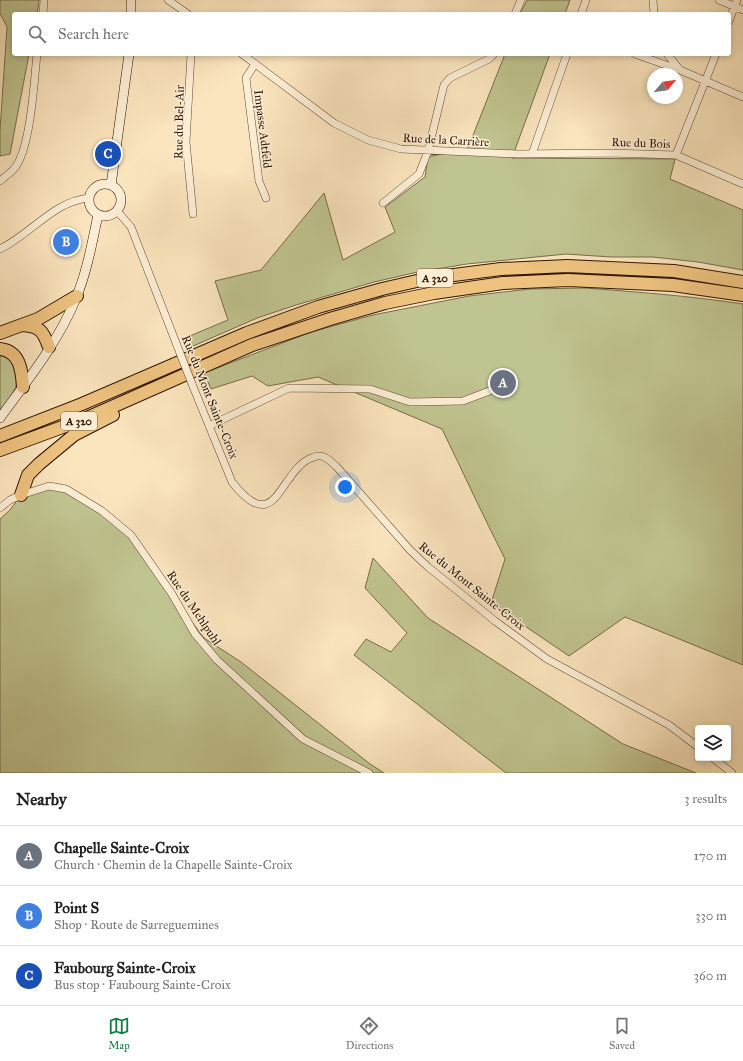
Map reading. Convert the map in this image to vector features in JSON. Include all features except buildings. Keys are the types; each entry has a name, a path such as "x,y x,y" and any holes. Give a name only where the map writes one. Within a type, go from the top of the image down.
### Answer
{"highway":[{"name":"A 320","path":"2,434 82,404 247,333 318,307 382,289 430,278 501,269 567,266 674,271 743,282"},
{"name":"A 320","path":"0,450 87,418 252,345 330,319 385,304 442,292 503,283 568,280 673,285 743,296"},
{"path":"0,333 50,313 77,296"},
{"path":"22,325 34,326 40,330 45,336 50,347"},
{"path":"0,349 11,354 19,362 22,371 23,387"},
{"path":"21,495 28,475 74,435 139,401 156,388"}],"main road":[{"path":"131,0 131,12"},
{"path":"111,185 129,56"},
{"path":"102,184 111,185 118,189 122,196 122,204 118,212 109,217 98,215 89,205 89,198 93,189 102,184"},
{"path":"0,418 50,347 69,315 85,272 98,215"}],"street":[{"path":"42,12 44,0"},
{"path":"168,0 185,12"},
{"path":"516,12 521,0"},
{"path":"582,12 586,0"},
{"path":"653,0 654,12"},
{"path":"719,0 736,3 743,10"},
{"path":"731,16 736,3"},
{"path":"0,181 15,168 26,140 37,56"},
{"name":"Rue du Bel-Air","path":"191,56 186,142 193,214"},
{"name":"Rue de la Carrière","path":"245,56 334,123 368,140 401,149 532,154"},
{"path":"382,203 419,174 428,151 444,85 450,78 489,59 492,56"},
{"path":"532,154 566,56"},
{"path":"641,56 674,68"},
{"path":"669,56 678,68"},
{"path":"676,155 715,56"},
{"name":"Impasse Adtfeld","path":"255,64 246,78 259,181 266,198"},
{"path":"683,71 743,97"},
{"name":"Rue du Bois","path":"532,154 609,153 676,155 743,184"},
{"path":"0,249 65,204 81,198 89,198"},
{"name":"Rue du Mont Sainte-Croix","path":"118,212 131,227 232,482 241,494 253,502 263,505 271,502 277,497 297,467 309,458 318,456 326,458 336,466 410,550 428,567 495,621 547,659 669,725 695,744"},
{"path":"209,426 289,388 370,388 410,402 464,402 492,390"},
{"name":"Rue du Mehlpuhl","path":"0,508 10,500 21,495 50,486 66,489 102,511 131,535 172,594 195,634 217,660 303,739 368,773"},
{"path":"717,761 732,773"}],"green space":[{"path":"0,0 39,0 37,12 12,12 12,56 29,56 10,154 0,156 0,130 7,27 0,13"},
{"path":"527,0 570,0 566,12 521,12"},
{"path":"504,56 549,56 512,158 675,159 670,179 743,210 743,270 698,262 653,257 611,257 566,254 467,264 418,272 374,282 296,305 257,318 191,347 185,338 228,320 215,281 261,270 324,193 343,260 395,232 385,207 425,177 428,157 468,148"},
{"path":"585,288 684,296 743,304 743,665 625,617 569,656 491,603 505,559 442,429 318,377 268,386 252,376 211,389 204,373 311,332 373,315 469,296 530,289"},
{"path":"0,356 6,357 12,363 17,370 18,376 12,394 0,411"},
{"path":"49,486 66,489 123,530 204,638 241,662 370,764 384,773 0,773 0,519 10,510 21,495"},
{"path":"373,558 428,618 623,744 696,773 506,773 354,655 366,639 391,652 407,633 365,588"}],"place":[{"name":"Faubourg Sainte-Croix","path":"108,154"},
{"name":"Point S","path":"66,242"},
{"name":"Chapelle Sainte-Croix","path":"503,383"}]}
